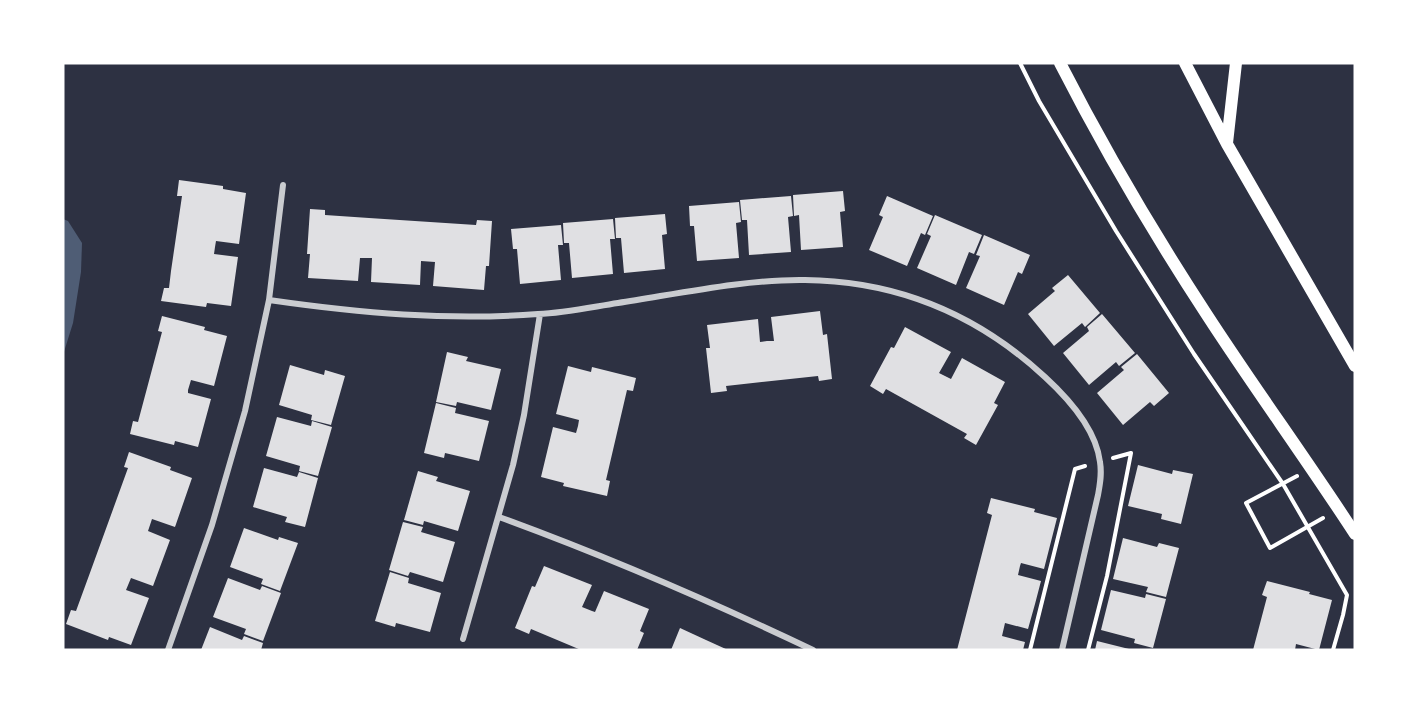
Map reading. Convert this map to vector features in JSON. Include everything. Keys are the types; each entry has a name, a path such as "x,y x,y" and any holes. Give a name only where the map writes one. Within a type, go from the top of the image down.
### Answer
{"main road":[{"path":"1060,63 1066,69 1111,156 1206,315 1355,534"},
{"path":"1185,63 1227,144 1355,366"},
{"path":"1227,144 1236,63"}],"street":[{"path":"168,650 212,525 245,411 270,300 283,185"},
{"path":"270,300 396,315 454,317 540,314 762,282 805,280 852,283 897,292 941,307 983,328 1021,355 1055,386 1085,423 1094,441 1100,462 1101,477 1062,650"},
{"path":"463,639 499,517 524,416 540,314"},
{"path":"499,517 652,577 813,650"}],"path":[{"path":"1020,63 1039,101 1116,231 1194,354 1283,484 1347,595 1333,650"},
{"path":"1311,467 1246,503 1270,548 1327,516"}],"water":[{"path":"63,219 68,221 82,243 81,272 73,323 63,355"}],"building":[{"path":"179,180 223,186 223,189 246,193 239,244 216,241 214,254 238,257 231,306 207,303 206,307 161,301 164,288 169,288 182,196 177,196"},
{"path":"843,191 845,211 840,212 843,247 801,250 799,215 794,216 793,195"},
{"path":"791,196 793,216 788,217 791,252 749,255 747,220 742,220 740,200"},
{"path":"887,196 933,216 925,235 921,233 907,266 869,250 883,217 879,215"},
{"path":"739,202 741,222 736,223 739,258 697,261 694,226 690,226 689,206"},
{"path":"310,209 325,210 325,215 369,218 476,225 477,220 492,221 489,266 486,266 484,290 433,286 435,262 421,261 420,285 371,282 372,258 360,258 358,281 308,278"},
{"path":"665,214 667,234 662,235 665,269 624,273 621,238 616,238 615,218"},
{"path":"935,215 982,235 974,254 969,252 956,285 917,268 931,236 927,234"},
{"path":"613,219 615,239 610,239 613,274 572,278 569,243 564,243 563,223"},
{"path":"561,225 563,245 558,245 561,280 520,284 517,249 513,249 511,229"},
{"path":"984,235 1030,255 1022,274 1018,272 1004,305 966,288 980,256 976,255"},
{"path":"1068,275 1100,313 1085,327 1082,323 1054,346 1028,314 1055,291 1052,288"},
{"path":"820,311 823,335 827,334 832,379 819,381 818,376 726,386 727,391 711,393 706,348 710,348 707,325 758,319 760,342 774,341 771,317"},
{"path":"1102,314 1135,353 1119,366 1116,362 1089,385 1063,353 1089,331 1087,327"},
{"path":"162,316 205,327 204,330 227,336 214,386 191,380 188,390 188,393 211,399 198,447 175,441 174,445 130,434 133,421 138,422 162,332 158,331"},
{"path":"905,327 951,352 939,373 951,379 962,358 1005,382 994,403 998,405 976,445 964,438 967,434 886,389 883,394 870,386 891,347 894,348"},
{"path":"447,352 468,357 466,361 501,369 491,410 457,402 456,406 436,402"},
{"path":"1137,354 1169,393 1154,406 1150,402 1123,425 1097,393 1124,370 1121,367"},
{"path":"290,365 324,375 325,370 345,376 331,425 311,420 312,415 279,405"},
{"path":"568,366 591,372 592,367 636,378 633,391 627,390 606,480 610,481 607,496 563,486 564,483 541,477 553,427 576,433 578,426 579,420 556,414"},
{"path":"436,403 456,408 455,413 489,421 479,461 445,453 444,458 424,453"},
{"path":"277,417 311,426 312,421 332,427 318,476 299,471 300,466 266,456"},
{"path":"129,452 171,467 170,470 192,478 175,527 152,519 148,531 170,540 153,586 131,578 126,590 149,598 131,645 109,637 108,640 66,624 71,610 76,611 128,468 124,467"},
{"path":"1138,465 1172,474 1173,470 1193,474 1181,524 1161,519 1162,514 1128,506"},
{"path":"264,468 297,477 299,472 318,478 305,527 285,522 287,517 253,507"},
{"path":"418,471 438,477 436,481 470,491 458,531 424,521 423,525 404,520"},
{"path":"991,498 1035,509 1034,512 1057,518 1044,569 1021,563 1020,566 1018,575 1041,581 1028,629 1005,623 1002,636 1025,642 1023,650 957,650 992,515 987,513"},
{"path":"403,522 423,527 421,532 455,542 443,582 410,572 408,576 389,570"},
{"path":"244,528 278,540 279,537 298,543 280,591 261,584 263,579 230,567"},
{"path":"1123,538 1157,547 1159,543 1179,548 1166,597 1146,592 1148,587 1113,579"},
{"path":"544,566 592,585 582,607 595,612 604,591 649,609 640,631 644,633 637,650 581,650 531,629 529,634 515,628 532,586 535,587"},
{"path":"390,572 409,578 408,583 441,593 430,632 396,623 395,627 375,621"},
{"path":"228,578 260,590 262,586 281,593 263,641 244,634 246,629 213,617"},
{"path":"1267,581 1332,600 1319,650 1296,644 1295,650 1253,650 1267,597 1262,595"},
{"path":"1111,590 1145,598 1146,594 1166,599 1153,648 1134,643 1135,639 1101,630"},
{"path":"210,627 242,640 244,636 263,643 261,650 201,650"},
{"path":"680,628 706,640 728,650 671,650"},
{"path":"1097,641 1129,649 1129,650 1095,650"}]}
